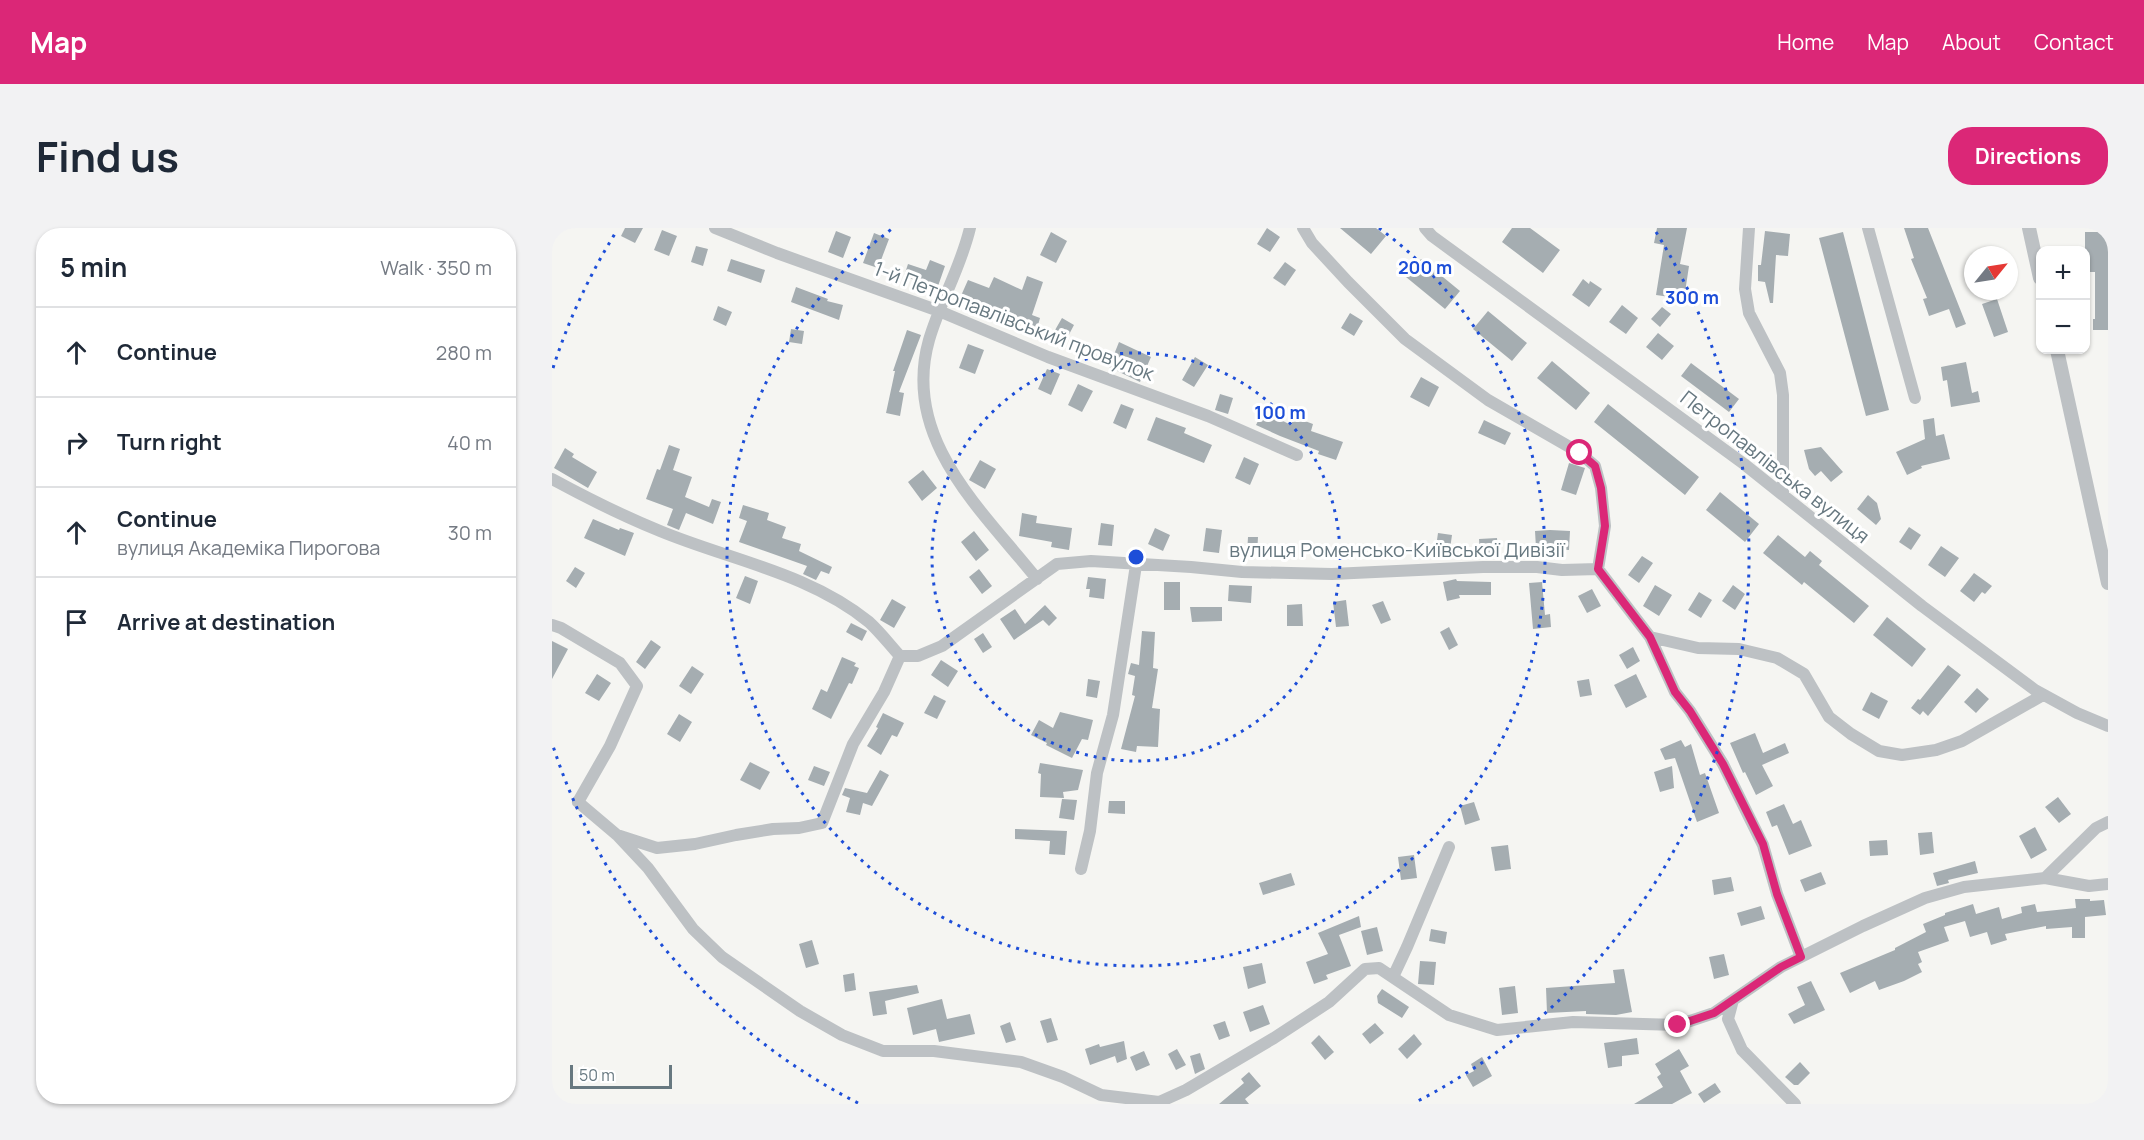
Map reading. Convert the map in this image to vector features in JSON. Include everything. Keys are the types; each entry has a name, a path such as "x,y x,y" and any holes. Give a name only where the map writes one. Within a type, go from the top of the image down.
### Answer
{"street":[{"name":"1-й Петропавлівський провулок","path":"715,228 787,257 939,311 1048,357 1208,416 1297,455"},
{"path":"970,228 929,341 924,363 925,402 937,442 960,486 1037,579"},
{"path":"1303,228 1312,243 1405,339 1488,400 1580,453 1595,466 1601,488 1605,526 1598,569 1650,637 1675,692 1690,711 1723,764 1763,844 1777,894 1801,957"},
{"name":"Петропавлівська вулиця","path":"1425,228 1432,236 1744,464 1922,606 2043,694 2077,713 2108,726"},
{"path":"1749,228 1745,290 1749,313 1780,373 1783,395 1783,495"},
{"path":"1868,228 1916,398"},
{"path":"2029,228 2036,260"},
{"path":"2058,354 2108,583"},
{"path":"552,479 659,531 786,574 829,596 869,623 900,656 884,692 853,744 822,823 657,848 617,835"},
{"name":"вулиця Роменсько-Київської Дивізії","path":"900,656 918,656 942,646 1057,564 1091,561 1242,572 1332,574 1484,567 1598,569"},
{"path":"1081,870 1090,831 1097,773 1113,715 1136,565"},
{"path":"552,625 620,663 637,686 610,746 578,802 617,835 648,868 693,929 722,957 800,1011 842,1035 883,1051 934,1051 1021,1062 1063,1077 1101,1095 1157,1103 1186,1090 1274,1038 1329,1002 1365,969 1380,968 1449,1015 1497,1030 1573,1022 1678,1025 1714,1013 1781,967 1925,897 1964,887 2044,878 2090,886 2108,884"},
{"path":"1650,637 1698,648 1739,649 1777,658 1804,674 1829,717 1879,751 1902,755 1936,750 1962,741 2043,694"},
{"path":"2044,878 2096,828 2108,822"},
{"path":"1393,977 1449,847"},
{"path":"1733,1000 1728,1019 1742,1050 1795,1104"}],"building":[{"path":"625,228 643,228 635,243 621,236"},
{"path":"1267,228 1280,237 1270,252 1257,244"},
{"path":"1340,228 1376,228 1386,236 1371,254"},
{"path":"1512,228 1530,228 1560,250 1543,273 1502,242"},
{"path":"1657,228 1687,228 1680,264 1689,266 1684,299 1656,295 1664,245 1654,243"},
{"path":"1904,228 1928,228 1966,324 1956,328 1949,309 1929,316 1923,299 1927,298 1911,259 1914,258"},
{"path":"662,230 677,236 669,256 654,250"},
{"path":"836,231 851,237 843,258 828,252"},
{"path":"1765,231 1790,234 1788,256 1776,255 1773,303 1770,303 1765,282 1758,281 1758,265 1761,265"},
{"path":"1051,232 1067,241 1056,263 1040,255"},
{"path":"1843,232 1889,410 1866,416 1819,238"},
{"path":"2085,232 2108,232 2108,330 2093,330 2095,272 2090,272 2090,246 2085,246"},
{"path":"874,233 889,239 878,268 863,263"},
{"path":"696,246 708,249 703,266 691,262"},
{"path":"731,259 765,270 761,283 727,271"},
{"path":"1421,259 1460,291 1445,309 1406,277"},
{"path":"930,260 945,266 937,289 904,276 908,264 926,270"},
{"path":"1285,262 1296,270 1285,286 1273,278"},
{"path":"1027,276 1043,282 1032,315 1040,318 1036,332 1022,328 1024,322 960,298 968,280 989,288 994,277 1022,290"},
{"path":"1583,279 1602,289 1589,307 1572,295"},
{"path":"796,287 828,299 827,301 843,305 839,320 791,302"},
{"path":"1997,300 2008,332 1994,337 1982,304"},
{"path":"1622,305 1638,318 1626,334 1609,322"},
{"path":"718,306 732,312 726,326 713,320"},
{"path":"1662,307 1671,314 1660,327 1651,319"},
{"path":"1488,311 1527,343 1512,361 1473,329"},
{"path":"1350,313 1363,321 1354,336 1341,328"},
{"path":"1062,318 1074,325 1064,344 1051,337"},
{"path":"791,329 804,331 802,344 789,342"},
{"path":"907,330 921,335 899,392 904,393 900,416 886,413 895,371 893,371"},
{"path":"1658,333 1674,346 1662,360 1646,347"},
{"path":"1119,342 1151,357 1140,382 1109,367"},
{"path":"968,344 984,350 975,374 959,368"},
{"path":"1195,357 1208,365 1194,387 1182,380"},
{"path":"1552,361 1590,393 1576,410 1537,378"},
{"path":"1966,362 1972,393 1978,391 1980,402 1951,407 1947,380 1943,381 1941,367"},
{"path":"1691,363 1739,399 1729,412 1681,376"},
{"path":"1047,369 1060,374 1051,395 1038,389"},
{"path":"1421,377 1439,387 1429,407 1410,397"},
{"path":"1078,384 1093,391 1082,412 1068,405"},
{"path":"1220,394 1233,398 1228,414 1215,410"},
{"path":"1121,404 1134,409 1126,429 1113,423"},
{"path":"1608,404 1699,477 1685,495 1594,422"},
{"path":"1263,411 1291,425 1294,417 1313,424 1311,431 1343,442 1336,460 1256,425"},
{"path":"1156,417 1186,428 1184,433 1212,445 1204,463 1147,440"},
{"path":"1934,418 1936,436 1944,434 1950,459 1921,466 1922,468 1907,475 1896,452 1925,439 1923,420"},
{"path":"1484,420 1511,433 1505,445 1478,433"},
{"path":"669,445 680,449 673,470 692,477 685,497 709,507 712,499 721,502 713,524 686,513 679,530 667,525 673,509 646,499"},
{"path":"1821,447 1843,472 1831,482 1821,471 1815,476 1809,469 1804,450"},
{"path":"565,448 574,454 572,457 597,472 588,488 554,468"},
{"path":"1244,457 1259,464 1250,485 1235,478"},
{"path":"980,460 996,469 985,489 969,480"},
{"path":"1569,463 1585,468 1576,495 1561,490"},
{"path":"923,470 937,488 922,501 908,482"},
{"path":"1720,492 1759,524 1745,542 1706,510"},
{"path":"1868,495 1877,503 1881,519 1876,525 1857,509"},
{"path":"743,505 769,513 767,520 786,527 782,538 801,544 799,551 832,567 829,574 821,571 816,580 803,574 807,566 739,542 747,521 739,518"},
{"path":"1022,513 1037,516 1036,523 1072,528 1069,550 1051,547 1052,542 1019,536"},
{"path":"593,519 619,530 620,528 634,533 625,556 584,538"},
{"path":"1101,523 1114,525 1112,546 1098,545"},
{"path":"1909,527 1921,535 1911,550 1899,542"},
{"path":"1155,528 1170,535 1163,551 1148,544"},
{"path":"1206,528 1222,530 1219,553 1203,551"},
{"path":"974,531 989,550 976,561 961,542"},
{"path":"1535,531 1570,531 1569,550 1536,548"},
{"path":"1438,533 1452,535 1449,556 1435,554"},
{"path":"1778,535 1805,557 1810,551 1822,561 1819,565 1869,606 1854,623 1804,582 1802,585 1763,553"},
{"path":"1248,537 1258,537 1257,554 1247,554"},
{"path":"1497,538 1498,555 1480,556 1479,539"},
{"path":"1941,546 1959,558 1945,577 1928,565"},
{"path":"1642,556 1653,563 1639,583 1628,575"},
{"path":"575,567 585,573 576,588 566,581"},
{"path":"979,569 992,586 982,594 969,577"},
{"path":"1974,573 1992,586 1985,594 1982,592 1974,602 1960,591"},
{"path":"745,576 758,581 750,604 736,598"},
{"path":"1088,577 1106,579 1104,599 1089,597 1090,589 1086,589"},
{"path":"1456,579 1457,581 1491,582 1491,595 1459,595 1460,598 1447,601 1443,582"},
{"path":"1164,582 1180,582 1180,610 1164,610"},
{"path":"1542,582 1545,615 1550,614 1551,627 1533,629 1529,583"},
{"path":"1229,585 1252,586 1251,603 1228,601"},
{"path":"1655,585 1672,595 1659,616 1643,606"},
{"path":"1733,585 1745,594 1735,610 1722,601"},
{"path":"1592,589 1601,606 1587,613 1578,596"},
{"path":"1699,592 1712,600 1701,618 1688,610"},
{"path":"892,599 906,607 894,628 880,620"},
{"path":"1346,600 1349,626 1336,627 1333,602"},
{"path":"1383,601 1391,620 1381,624 1372,605"},
{"path":"1302,604 1303,626 1287,626 1287,605"},
{"path":"1045,605 1057,618 1049,626 1043,620 1014,640 1000,619 1015,609 1025,624"},
{"path":"1190,607 1222,607 1222,621 1192,622"},
{"path":"1887,617 1926,649 1912,667 1873,635"},
{"path":"851,623 867,631 862,641 846,632"},
{"path":"1449,627 1458,645 1449,650 1440,632"},
{"path":"1142,631 1155,632 1153,668 1158,669 1152,708 1160,709 1158,747 1137,746 1136,752 1121,749 1135,696 1132,695 1135,676 1128,674 1131,663 1139,665"},
{"path":"983,633 992,647 983,653 974,639"},
{"path":"651,640 661,647 645,669 636,662"},
{"path":"552,641 568,649 552,679"},
{"path":"1633,647 1640,661 1627,669 1619,655"},
{"path":"842,657 856,663 854,666 859,668 831,719 812,709 821,689 827,692"},
{"path":"941,660 958,671 948,687 931,675"},
{"path":"1948,665 1961,675 1928,716 1923,711 1920,715 1911,708"},
{"path":"692,666 704,674 691,694 679,686"},
{"path":"597,674 611,683 599,701 585,693"},
{"path":"1636,674 1647,697 1626,708 1614,685"},
{"path":"1088,679 1100,681 1097,698 1086,696"},
{"path":"1589,679 1592,695 1580,697 1577,681"},
{"path":"1977,688 1989,699 1976,713 1964,702"},
{"path":"1871,692 1888,701 1879,719 1862,710"},
{"path":"934,695 946,701 937,719 924,713"},
{"path":"1060,712 1093,720 1088,740 1082,739 1072,758 1031,735 1039,720 1053,728"},
{"path":"883,713 904,723 897,737 892,735 881,755 867,746 878,728 876,727"},
{"path":"679,714 692,722 680,742 667,734"},
{"path":"1755,733 1763,753 1785,743 1789,753 1762,765 1773,786 1756,795 1730,743"},
{"path":"1681,740 1685,747 1691,744 1700,775 1705,773 1719,813 1697,822 1675,758 1665,760 1660,749"},
{"path":"750,762 770,772 760,790 740,780"},
{"path":"1040,763 1083,770 1078,790 1063,792 1064,798 1040,797 1041,774 1038,773"},
{"path":"814,766 830,772 824,786 808,780"},
{"path":"1672,766 1674,788 1660,792 1654,772"},
{"path":"880,770 889,775 872,806 863,803 860,815 846,812 850,798 842,795 845,788 867,793"},
{"path":"2058,797 2071,814 2059,823 2045,807"},
{"path":"1062,799 1077,800 1074,820 1059,818"},
{"path":"1109,801 1125,801 1125,814 1108,813"},
{"path":"1474,802 1480,820 1465,825 1460,806"},
{"path":"1784,804 1793,824 1801,820 1812,846 1789,855 1777,825 1772,827 1766,812"},
{"path":"2035,827 2047,850 2031,859 2019,836"},
{"path":"1015,829 1067,831 1065,855 1049,854 1050,841 1015,839"},
{"path":"1932,832 1934,853 1920,855 1918,833"},
{"path":"1887,840 1888,855 1870,856 1869,841"},
{"path":"1508,845 1511,869 1495,871 1491,847"},
{"path":"1414,855 1417,878 1401,880 1398,857"},
{"path":"1975,861 1978,873 1948,880 1949,883 1937,886 1933,873"},
{"path":"1821,872 1826,884 1805,892 1800,880"},
{"path":"1291,873 1295,885 1263,895 1259,883"},
{"path":"1731,877 1734,891 1714,895 1712,880"},
{"path":"2075,899 2104,900 2106,915 2085,917 2085,938 2072,938 2072,927 2046,929 2046,926 2005,934 2007,940 1991,945 1987,932 1970,937 1965,921 1944,927 1949,941 1918,952 1922,962 1918,964 1922,972 1904,981 1879,990 1875,981 1850,993 1840,973 1895,950 1926,932 1923,924 1945,913 1973,904 1976,914 1999,907 2002,919 2022,913 2021,907 2035,904 2037,912 2076,908"},
{"path":"1761,906 1765,919 1741,926 1737,913"},
{"path":"1359,916 1361,927 1339,935 1351,966 1326,975 1328,979 1314,984 1306,962 1328,954 1318,933"},
{"path":"1377,927 1383,951 1367,955 1361,931"},
{"path":"1431,929 1447,932 1445,944 1429,941"},
{"path":"812,940 819,964 806,968 799,944"},
{"path":"1724,954 1729,975 1714,979 1709,957"},
{"path":"1420,961 1436,962 1434,985 1418,984"},
{"path":"1262,963 1266,983 1248,989 1243,967"},
{"path":"1624,969 1632,1012 1616,1015 1586,1014 1586,1011 1547,1013 1546,988 1615,983 1613,970"},
{"path":"854,973 856,990 845,992 843,975"},
{"path":"1811,981 1825,1010 1794,1024 1788,1014 1805,1005 1797,987"},
{"path":"917,985 919,993 885,1001 887,1014 873,1016 869,992"},
{"path":"1515,986 1518,1013 1502,1015 1499,988"},
{"path":"1382,989 1409,1007 1402,1018 1378,1003 1377,996"},
{"path":"942,999 947,1019 970,1014 975,1034 939,1042 936,1029 913,1035 907,1008"},
{"path":"1263,1005 1270,1024 1250,1032 1243,1012"},
{"path":"1051,1018 1058,1040 1047,1043 1040,1021"},
{"path":"1225,1021 1230,1036 1219,1040 1213,1025"},
{"path":"1010,1022 1016,1040 1006,1043 1000,1026"},
{"path":"1375,1023 1384,1033 1370,1044 1362,1034"},
{"path":"1414,1034 1422,1044 1407,1059 1398,1049"},
{"path":"1319,1035 1334,1052 1325,1060 1311,1043"},
{"path":"1637,1038 1639,1054 1622,1056 1622,1066 1608,1068 1604,1043"},
{"path":"1124,1041 1127,1059 1117,1063 1115,1056 1090,1065 1085,1049 1099,1044 1100,1047"},
{"path":"1177,1049 1186,1065 1176,1070 1168,1054"},
{"path":"1679,1049 1689,1066 1680,1071 1692,1093 1672,1104 1634,1104 1663,1087 1657,1077 1661,1074 1655,1064"},
{"path":"1144,1051 1150,1065 1136,1071 1130,1057"},
{"path":"1200,1053 1205,1069 1195,1074 1190,1056"},
{"path":"1482,1057 1492,1076 1473,1087 1466,1075 1474,1071 1471,1064"},
{"path":"1800,1062 1810,1073 1798,1085 1794,1085 1785,1077"},
{"path":"1249,1072 1261,1086 1245,1099 1249,1104 1219,1104 1244,1083 1241,1079"},
{"path":"1715,1083 1721,1092 1704,1103 1698,1094"}],"route":[{"path":"1580,453 1595,466 1601,488 1605,526 1598,569 1650,637 1675,692 1690,711 1723,764 1763,844 1777,894 1801,957 1781,967 1714,1013 1678,1025"}]}
